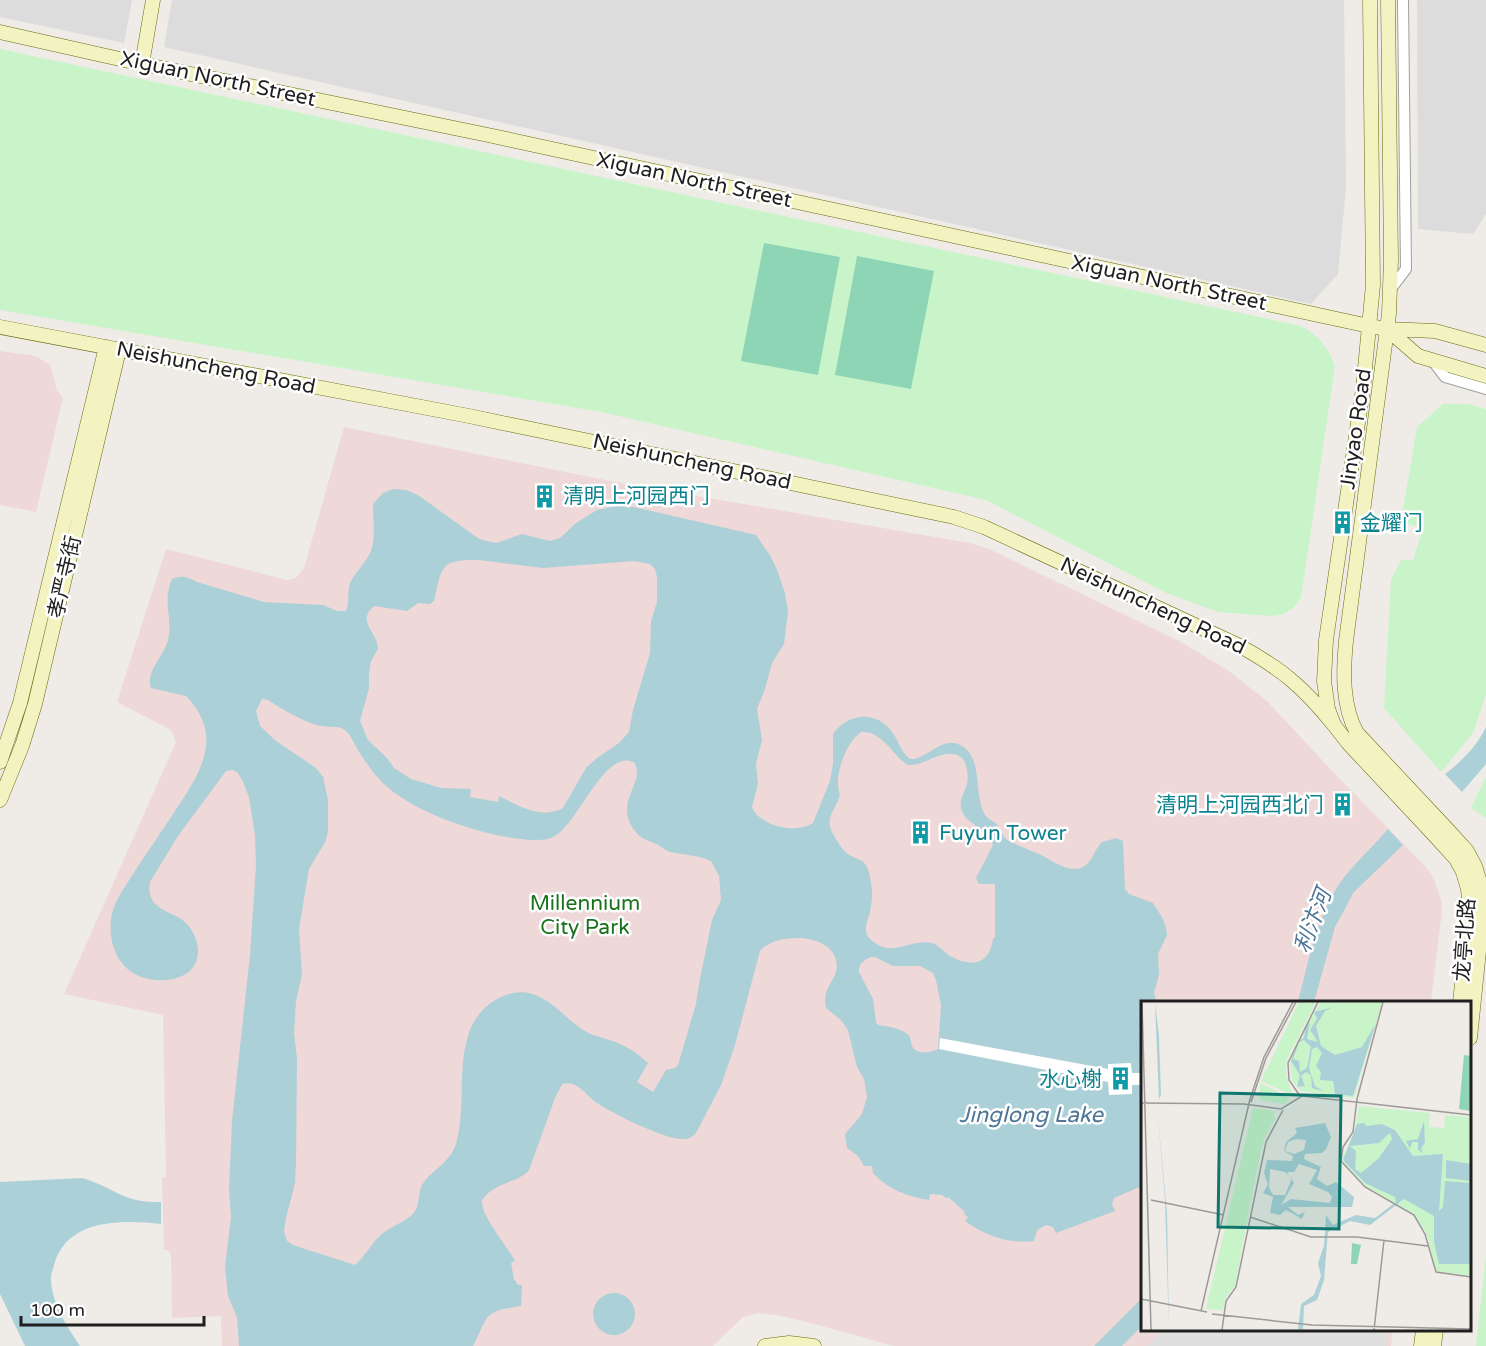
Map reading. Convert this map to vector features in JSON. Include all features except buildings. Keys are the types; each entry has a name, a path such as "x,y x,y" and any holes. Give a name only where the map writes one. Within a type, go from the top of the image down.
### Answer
{"street":[{"path":"142,64 153,0"},
{"name":"Jinyao Road","path":"1370,0 1373,269 1363,389 1326,640 1324,681 1328,708 1334,725 1475,880"},
{"name":"Jinyao Road","path":"1388,0 1390,290 1387,329 1346,641 1344,676 1348,714 1358,734 1467,851 1475,880"},
{"path":"1390,290 1406,269 1403,0"},
{"name":"Xiguan North Street","path":"0,32 1369,326 1435,331 1486,345"},
{"name":"Neishuncheng Road","path":"0,327 469,416 968,521 1240,646 1275,666 1302,688 1334,725"},
{"path":"1387,329 1418,356 1486,376"},
{"name":"孝严寺街","path":"0,762 20,703 112,349"},
{"name":"孝严寺街","path":"0,800 22,746 35,704 112,349"},
{"path":"1432,360 1445,377 1486,389"},
{"name":"龙亭北路","path":"1460,1001 1475,880"},
{"name":"龙亭北路","path":"1471,1029 1484,912 1475,880"},
{"path":"1421,1346 1423,1331"},
{"path":"1434,1346 1436,1331"},
{"path":"765,1346 789,1343 814,1346"}],"shaded area":[{"path":"0,0 132,0 124,43 0,17"},
{"path":"172,0 1344,0 1346,187 1338,274 1311,304 164,47"},
{"path":"1417,0 1486,0 1486,214 1473,234 1418,229"},
{"path":"0,351 36,356 50,365 57,390 63,398 36,512 0,505"},
{"name":"Millennium City Park","path":"344,427 610,481 970,543 989,549 1181,642 1229,671 1268,702 1433,877 1442,910 1431,1001 1141,1001 1141,1331 1393,1331 1391,1346 894,1346 803,1321 758,1313 743,1317 713,1346 222,1346 221,1316 172,1318 171,1255 168,1250 164,1250 162,1177 166,1177 163,1015 64,994 176,742 171,730 117,702 166,549 287,580 296,578 304,568"},
{"path":"1162,1331 1388,1331 1386,1346 1147,1346"}],"green space":[{"path":"0,49 1301,326 1322,343 1335,366 1301,598 1284,614 1272,616 1218,612 1166,593 986,500 601,412 0,310"},
{"path":"764,243 840,257 818,375 741,361"},
{"path":"857,256 934,271 911,389 835,375"},
{"path":"1443,404 1469,404 1486,409 1486,695 1473,733 1441,772 1384,708 1391,580 1401,560 1413,560 1423,528 1401,522 1417,427"},
{"path":"1486,777 1486,818 1471,808"},
{"path":"1486,1255 1486,1346 1476,1346"}],"water":[{"name":"Jinglong Lake","path":"393,489 406,490 418,495 479,539 496,543 522,534 550,541 560,538 576,523 597,510 617,506 634,507 756,535 777,570 788,611 784,644 772,663 757,709 762,740 756,764 758,784 752,807 756,814 770,824 797,828 813,823 830,781 833,764 833,734 852,719 867,717 882,722 889,728 910,759 922,756 947,743 960,745 968,751 976,768 980,799 986,816 997,825 1004,837 1017,845 1068,868 1078,869 1086,865 1102,842 1116,838 1123,841 1125,889 1129,894 1153,903 1163,919 1167,935 1158,954 1159,975 1154,993 1157,1001 1141,1001 1141,1186 1114,1198 1112,1204 1115,1211 1056,1233 1053,1227 1046,1225 1037,1230 1034,1241 1024,1242 998,1238 973,1226 965,1221 968,1217 964,1214 965,1212 948,1197 930,1194 929,1200 906,1194 885,1184 873,1173 872,1166 864,1166 858,1156 847,1148 845,1134 862,1114 867,1097 864,1079 857,1067 848,1030 841,1020 826,1008 826,993 836,972 836,960 823,944 813,940 801,938 777,941 760,951 735,1045 721,1085 696,1133 691,1137 676,1138 653,1131 605,1108 577,1086 562,1084 529,1170 519,1178 494,1189 482,1200 489,1222 515,1261 511,1263 514,1279 518,1285 522,1285 521,1306 500,1310 489,1316 473,1346 239,1346 237,1317 228,1296 225,1267 231,1216 229,1190 232,1121 250,955 256,866 255,835 249,797 238,773 233,770 226,771 178,836 150,882 149,890 154,902 185,922 192,931 198,948 194,967 181,977 164,980 146,979 131,971 119,958 112,941 113,909 192,785 204,756 206,741 204,726 198,711 186,696 151,688 151,676 168,640 168,595 172,579 187,578 264,602 323,605 337,611 346,611 350,583 373,546 373,504 383,493","holes":["479,560 543,568 634,561 650,564 655,569 657,602 651,621 650,653 629,732 619,743 586,768 563,808 555,811 547,813 530,810 499,796 498,802 470,797 471,789 441,788 411,779 394,768 368,740 360,721 369,688 371,661 378,649 367,622 369,612 374,606 407,611 418,603 430,604 434,601 444,567 456,561","262,699 308,722 344,730 378,778 412,804 452,822 495,835 535,840 551,838 561,832 601,778 612,767 623,761 634,762 637,770 627,811 635,831 643,838 670,852 711,861 719,876 721,900 712,920 696,1004 678,1065 666,1070 653,1092 637,1082 648,1063 635,1052 621,1044 583,1030 546,1000 531,993 521,992 502,996 479,1014 467,1038 463,1060 459,1132 453,1150 422,1185 413,1214 382,1234 355,1265 293,1245 287,1241 284,1231 295,1183 296,1163 297,1058 294,1033 296,1001 302,974 299,929 309,869 325,842 328,832 328,800 323,777 316,768 276,741 260,726 256,711","861,732 868,732 881,739 908,765 947,754 958,755 964,761 968,780 961,801 962,811 969,821 987,834 993,845 976,878 979,884 995,884 995,938 984,959 972,963 965,962 950,956 932,943 924,942 886,948 871,940 866,933 872,902 867,866 843,850 830,827 831,814 840,796 838,778 841,763 851,742","871,957 893,966 920,966 933,973 941,1005 938,1049 928,1052 917,1051 906,1033 893,1027 878,1025 873,999 859,972 864,961"]},
{"path":"1486,727 1486,764 1462,792 1445,774 1469,753"},
{"path":"1388,829 1403,845 1354,892 1335,927 1314,1001 1298,1001 1323,916 1336,889"},
{"path":"82,1178 137,1200 161,1202 161,1224 130,1222 98,1225 71,1238 61,1250 51,1276 54,1296 61,1314 80,1346 25,1346 0,1294 0,1182"},
{"path":"614,1293 622,1294 629,1299 634,1306 634,1322 629,1329 622,1334 614,1335 606,1334 599,1329 594,1322 593,1314 594,1306 599,1299 606,1294"},
{"path":"1141,1299 1141,1327 1122,1346 1094,1346"}],"pier":[{"path":"940,1038 1108,1069 1108,1064 1131,1063 1132,1073 1141,1073 1141,1085 1132,1085 1132,1094 1109,1095 1108,1082 939,1049"}],"place":[{"name":"清明上河园西门","path":"545,496"},
{"name":"金耀门","path":"1342,523"},
{"name":"清明上河园西北门","path":"1342,805"},
{"name":"Fuyun Tower","path":"921,833"},
{"name":"水心榭","path":"1120,1079"}],"water label":[{"name":"利汴河","path":"1313,921"}]}
